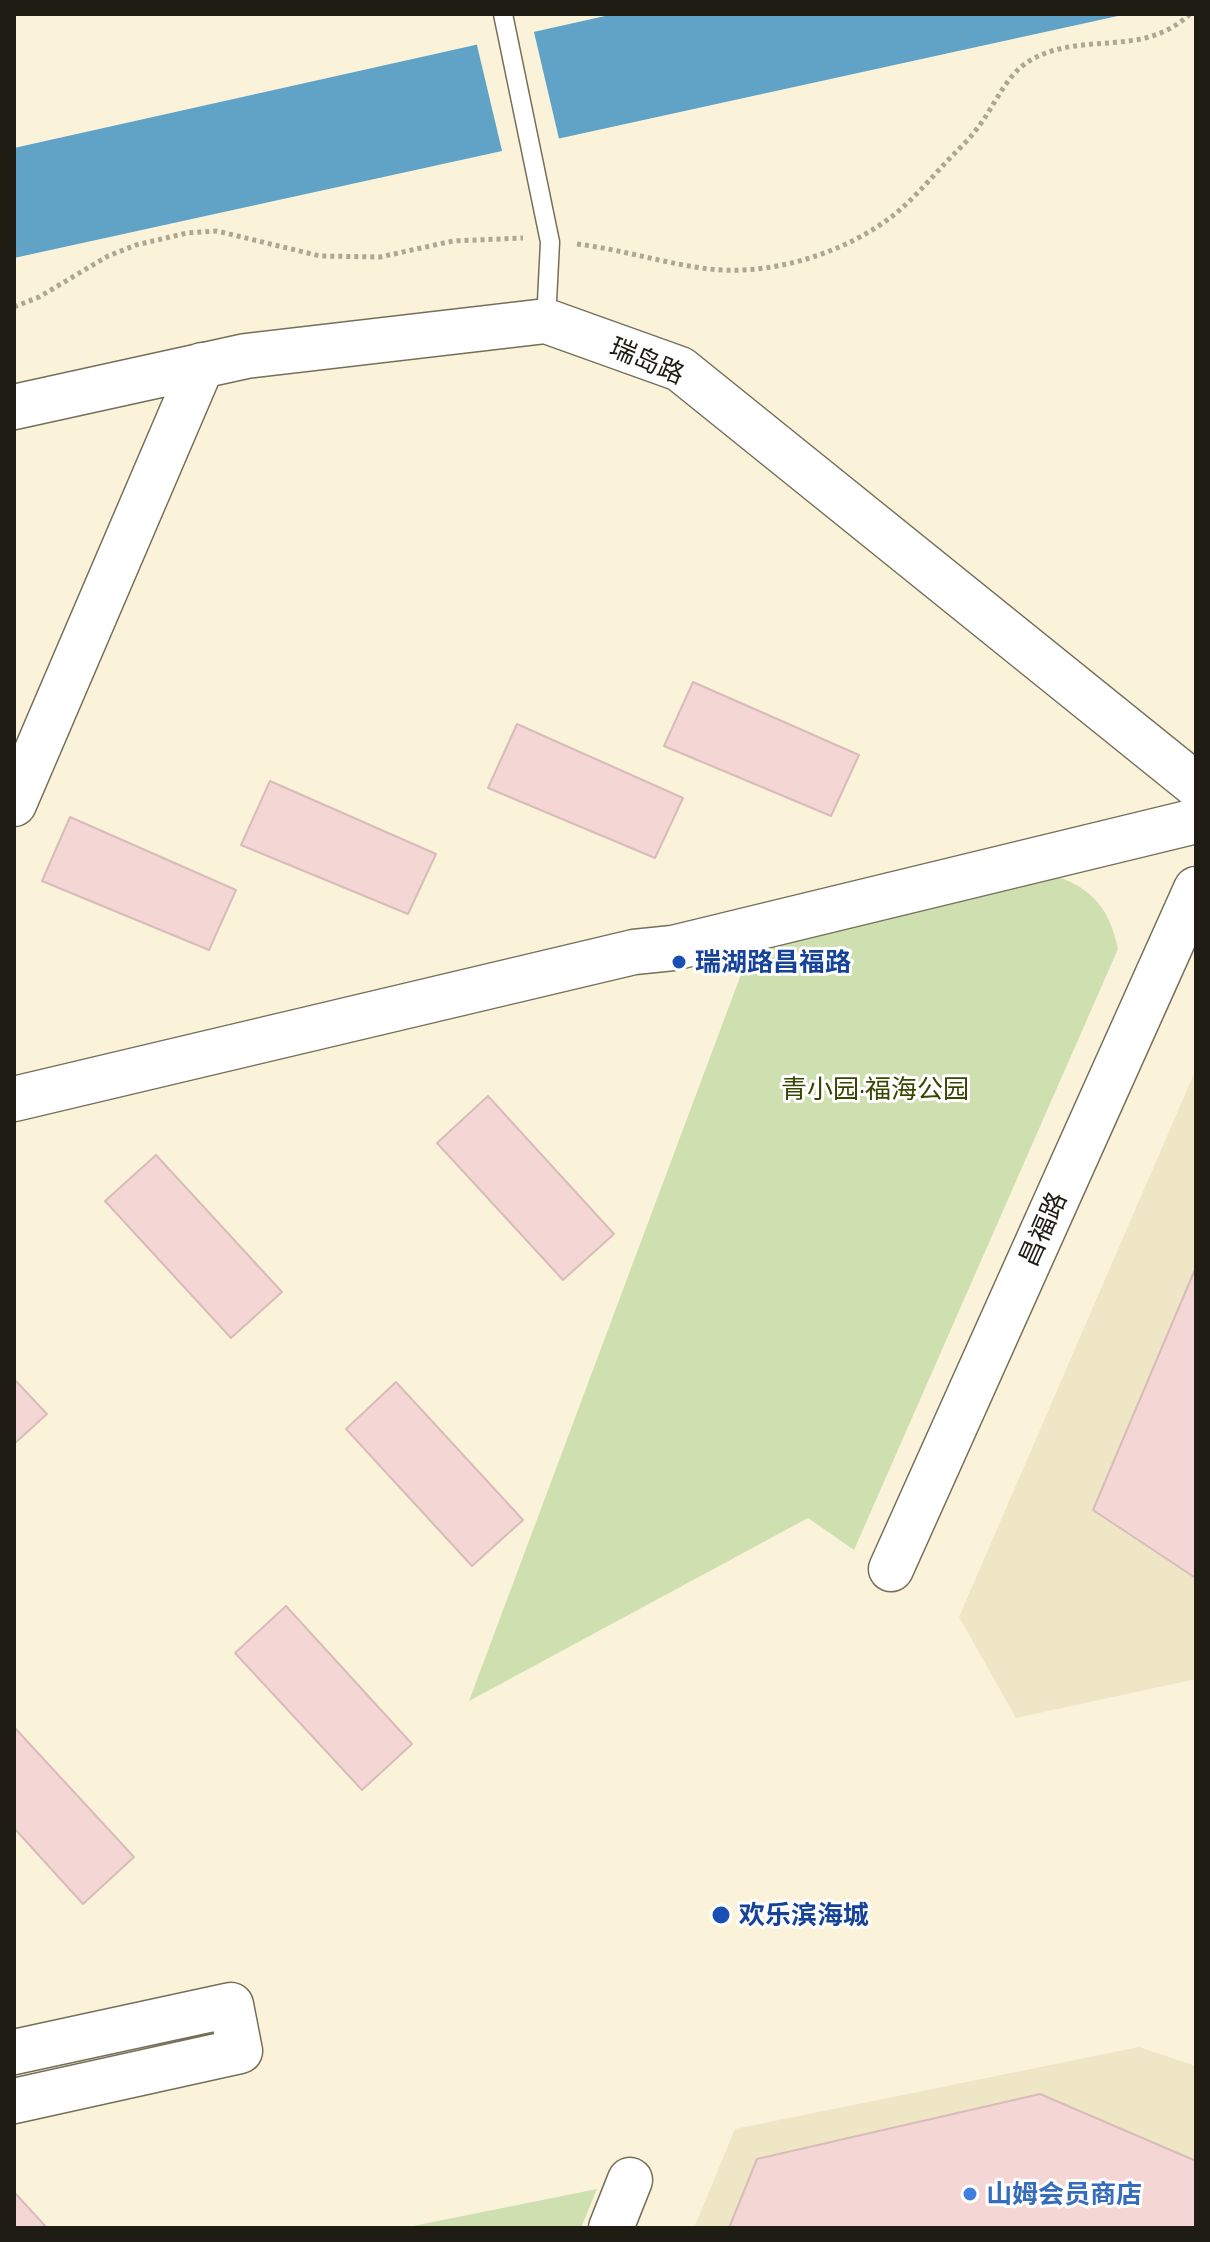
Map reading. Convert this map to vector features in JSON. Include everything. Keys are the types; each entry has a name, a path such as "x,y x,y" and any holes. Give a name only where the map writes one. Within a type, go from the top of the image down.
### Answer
{"street":[{"name":"瑞岛路","path":"14,407 246,356 546,321 680,369 1196,785"},
{"path":"14,804 202,365"},
{"path":"14,1099 634,952 673,948 1196,821"},
{"name":"昌福路","path":"891,1569 1196,889"},
{"path":"14,2052 231,2005 240,2051 14,2101"},
{"path":"611,2228 630,2180"}],"lane":[{"path":"504,20 550,242 546,321"}],"path":[{"path":"14,307 39,297 108,256 136,245 187,233 217,231 320,256 380,257 468,240 512,237 608,248 703,268 731,270 786,264 837,250 897,212 964,144 1011,79 1032,59 1093,43 1132,42 1164,34 1190,14"}],"shaded area":[{"path":"1196,1069 1196,1679 1016,1718 959,1617"},
{"name":"山姆会员商店","path":"1139,2047 1196,2066 1196,2228 694,2228 735,2129"}],"green space":[{"name":"青小园·福海公园","path":"1046,873 1074,884 1095,899 1109,920 1118,949 854,1550 808,1518 469,1701 752,945"},
{"path":"597,2189 581,2228 403,2228"}],"water":[{"path":"614,14 1127,14 14,258 14,148"}],"pier":[{"path":"533,28 560,143 503,155 476,41"}],"building":[{"path":"693,682 859,755 831,816 664,746"},
{"path":"517,724 683,798 655,858 488,788"},
{"path":"270,781 436,854 408,914 241,845"},
{"path":"70,817 236,890 209,950 42,881"},
{"path":"488,1096 614,1234 563,1280 437,1143"},
{"path":"156,1155 282,1292 231,1338 105,1201"},
{"path":"1196,1267 1196,1577 1194,1577 1093,1510"},
{"path":"14,1379 47,1414 14,1444"},
{"path":"396,1382 523,1520 472,1566 346,1429"},
{"path":"286,1606 412,1744 362,1790 235,1653"},
{"path":"14,1727 134,1857 83,1904 14,1828"},
{"name":"山姆会员商店","path":"1040,2094 1196,2161 1196,2228 729,2228 757,2159"},
{"path":"14,2192 47,2228 14,2228"}],"place":[{"name":"瑞湖路昌福路","path":"679,962"},
{"name":"欢乐滨海城","path":"721,1915"},
{"name":"山姆会员商店","path":"970,2194"}]}
